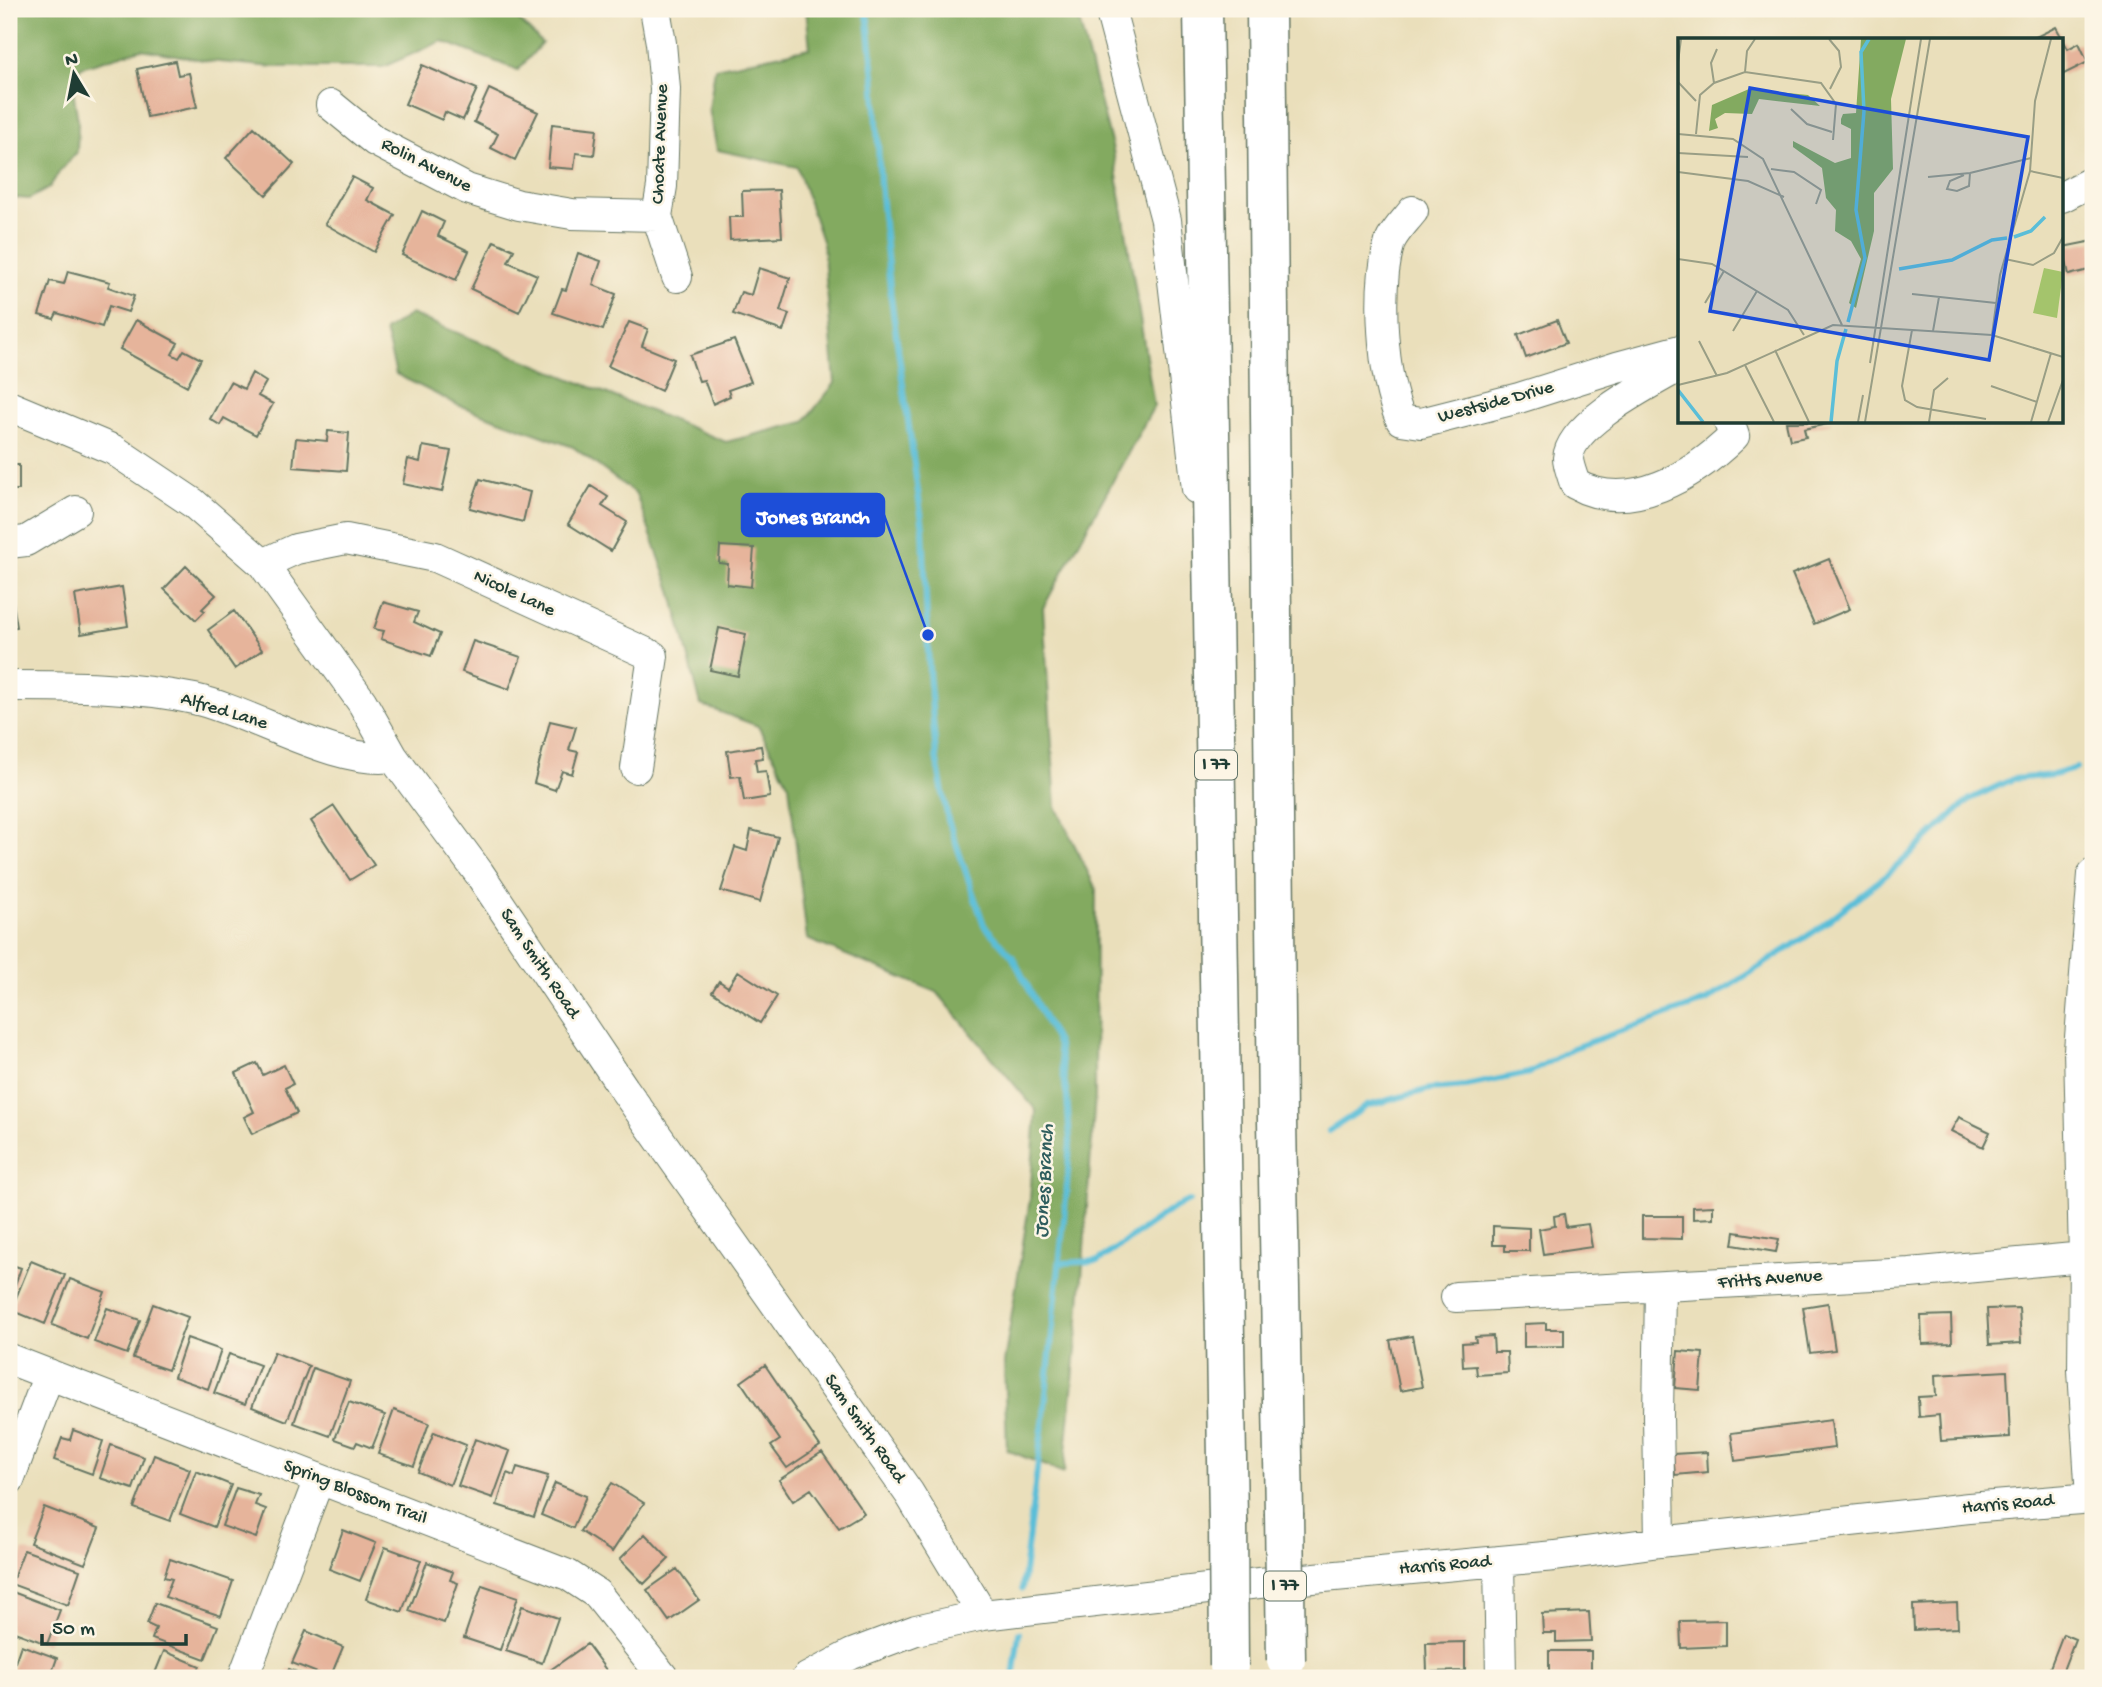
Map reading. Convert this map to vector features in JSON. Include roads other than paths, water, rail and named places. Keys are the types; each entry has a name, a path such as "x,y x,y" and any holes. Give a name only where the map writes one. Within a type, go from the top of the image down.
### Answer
{"highway":[{"name":"I 77","path":"1203,9 1229,1672"},
{"name":"I 77","path":"1266,9 1276,1106 1286,1669"}],"street":[{"name":"Choate Avenue","path":"655,9 665,89 662,186 657,216 677,278"},
{"path":"1110,9 1166,220 1195,479 1213,573"},
{"name":"Rolin Avenue","path":"331,105 375,141 467,189 519,205 572,214 657,216"},
{"path":"2064,196 2093,181"},
{"name":"Westside Drive","path":"1413,211 1391,240 1383,290 1387,376 1393,402 1401,420 1421,423 1519,398 1678,351"},
{"path":"1678,367 1585,426 1568,458 1575,484 1587,491 1620,496 1654,489 1694,471 1723,447 1734,436 1730,424"},
{"name":"Sam Smith Road","path":"9,406 114,450 193,503 263,564 362,702 393,757 479,873 624,1089 909,1493 983,1615"},
{"path":"9,543 26,541 76,511"},
{"name":"Nicole Lane","path":"263,564 296,549 346,539 435,557 653,656 636,768"},
{"name":"Alfred Lane","path":"9,686 106,686 196,699 337,751 381,759 393,757"},
{"path":"2092,1498 2083,1370 2084,1257 2079,1050 2093,874"},
{"name":"Fritts Avenue","path":"1456,1297 1910,1273 2084,1257"},
{"path":"1660,1287 1660,1542"},
{"name":"Spring Blossom Trail","path":"9,1359 568,1575 597,1594 664,1678"},
{"path":"9,1480 49,1374"},
{"path":"243,1678 319,1479"},
{"name":"Harris Road","path":"807,1678 852,1654 916,1630 983,1615 1259,1583 1555,1556 1969,1507 2092,1498"},
{"path":"1499,1561 1501,1678"}],"waterway":[{"name":"Jones Branch","path":"865,9 875,86 880,183 891,298 923,528 929,672 936,756 948,820 984,925 1012,956 1058,1045 1067,1096 1070,1142 1066,1198 1044,1414 1022,1589"},
{"path":"1329,1131 1367,1106 1430,1089 1466,1086 1529,1073 1573,1048 1706,1001 1815,931 1894,869 1970,799 2013,779 2053,775 2077,768"},
{"path":"1060,1263 1098,1261 1175,1207 1189,1201"},
{"name":"Jones Branch","path":"1013,1678 1019,1633"}],"place":[{"name":"Jones Branch","path":"928,635"}]}
